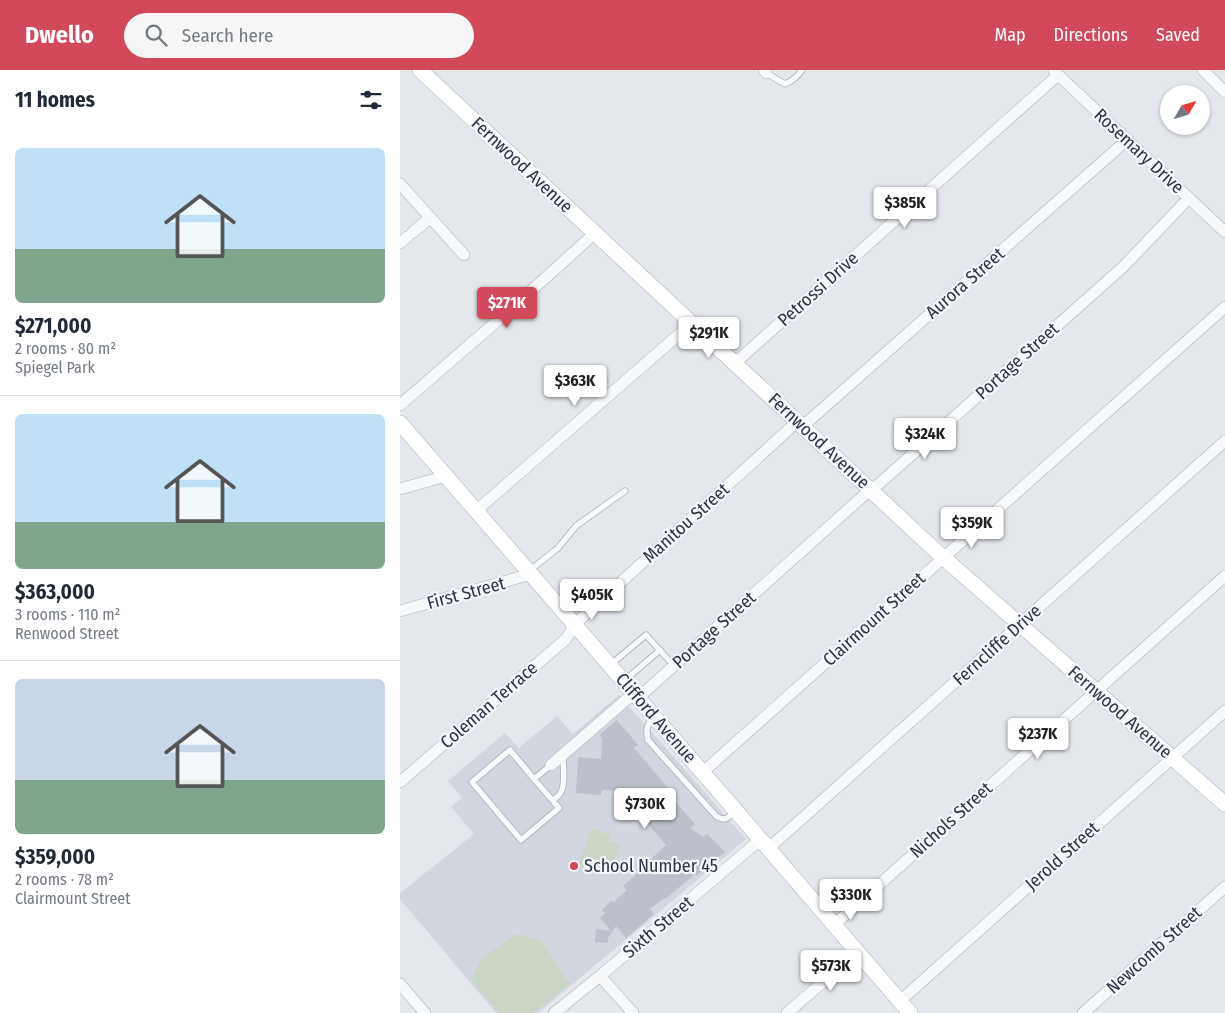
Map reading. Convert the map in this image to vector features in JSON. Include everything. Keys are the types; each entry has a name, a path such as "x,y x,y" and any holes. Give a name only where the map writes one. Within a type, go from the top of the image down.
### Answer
{"street":[{"name":"Fernwood Avenue","path":"420,70 943,557 1225,804"},
{"path":"1203,70 1225,92"},
{"name":"Rosemary Drive","path":"1055,73 1225,232"},
{"name":"Petrossi Drive","path":"735,363 1055,73"},
{"name":"Aurora Street","path":"800,424 1127,140"},
{"path":"400,184 464,255"},
{"name":"Portage Street","path":"551,764 674,666 1123,268 1189,198"},
{"path":"406,238 430,218"},
{"path":"400,405 595,233"},
{"name":"Clairmount Street","path":"703,772 1225,307"},
{"path":"476,511 692,323"},
{"name":"Clifford Avenue","path":"400,424 910,1013"},
{"name":"Manitou Street","path":"575,624 800,424"},
{"name":"Ferncliffe Drive","path":"765,844 1020,624 1225,441"},
{"path":"400,489 446,476"},
{"name":"First Street","path":"400,610 530,573"},
{"name":"Nichols Street","path":"834,925 1225,576"},
{"name":"Coleman Terrace","path":"400,782 566,639 575,624"},
{"name":"Jerold Street","path":"900,1001 1225,711"},
{"name":"Sixth Street","path":"554,1013 765,844"},
{"name":"Newcomb Street","path":"1083,1013 1225,887"},
{"path":"787,1013 858,952"},
{"path":"600,976 633,1013"},
{"path":"400,984 425,1013"}],"lane":[{"path":"765,71 785,84 798,76 802,70"},
{"path":"530,573 558,548 576,526 625,491"},
{"path":"610,665 646,634 674,666"},
{"path":"624,681 660,650"},
{"path":"654,716 647,726 648,740 716,816 722,820 727,819 736,810"},
{"path":"510,750 534,779 559,808 521,840 472,782 510,750"},
{"path":"553,801 561,793 563,787 564,766 562,755"},
{"path":"534,779 551,764"}],"shaded area":[{"name":"School Number 45","path":"619,695 746,839 538,1013 496,1013 400,899 400,893 474,834 451,807 462,798 448,781 505,733 519,748 557,716 573,734"}],"green space":[{"path":"591,829 610,835 608,841 619,845 612,867 610,866 603,873 579,864"},
{"path":"516,934 541,940 570,984 533,1013 499,1013 471,979 483,957"}],"building":[{"path":"617,720 638,745 634,748 669,789 666,791 695,824 690,828 703,837 707,834 725,852 696,876 695,874 650,909 654,914 626,938 616,926 608,938 608,943 595,942 596,929 611,931 600,918 605,913 602,910 612,900 614,902 627,890 623,886 666,845 629,802 631,799 624,791 602,790 601,795 576,793 578,757 601,759 602,738 599,735"}],"place":[{"name":"School Number 45","path":"574,866"}]}
